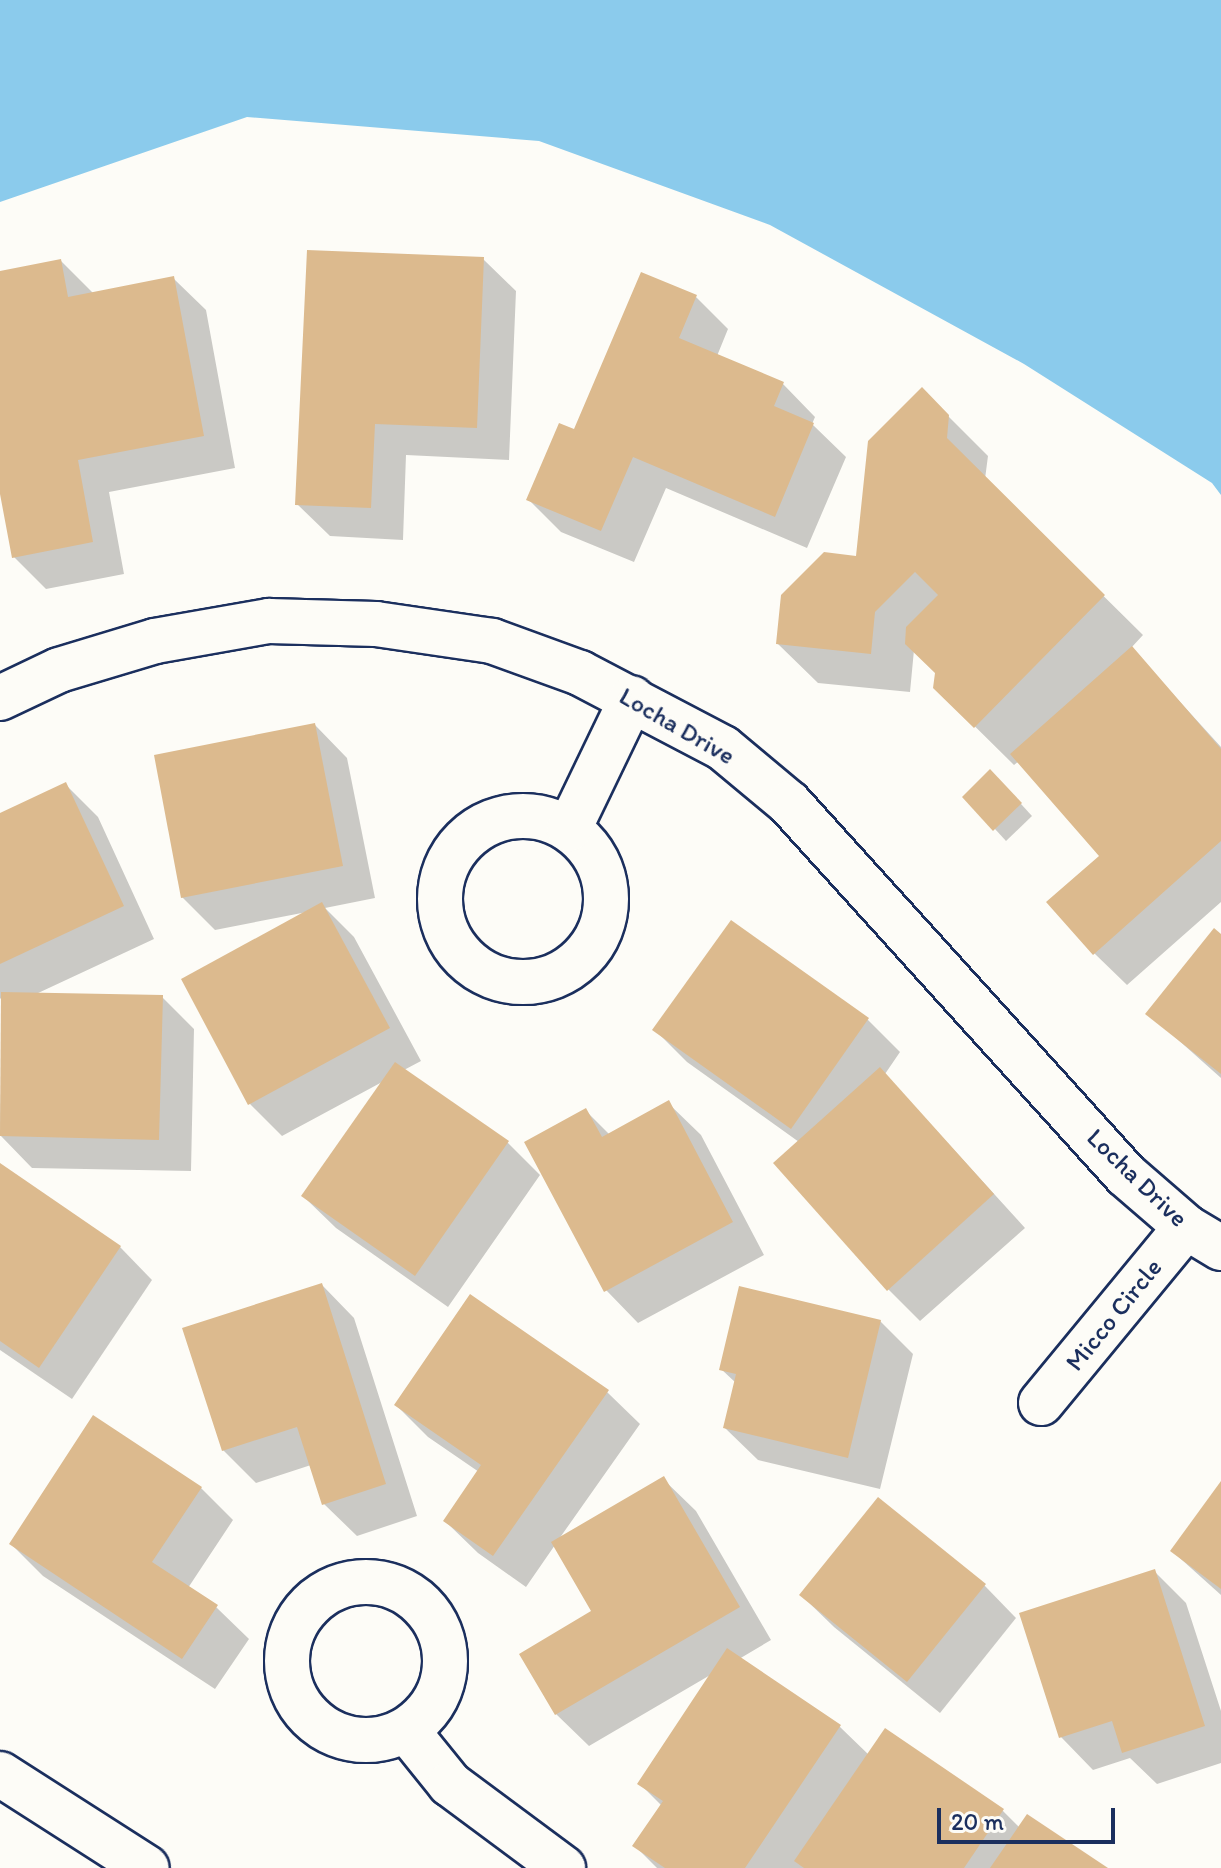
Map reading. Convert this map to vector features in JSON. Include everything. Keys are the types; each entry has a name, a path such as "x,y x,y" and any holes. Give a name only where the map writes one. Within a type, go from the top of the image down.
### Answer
{"street":[{"name":"Locha Drive","path":"0,698 59,670 155,641 269,621 376,624 492,641 580,673 723,748 789,803 1126,1175 1204,1237"},
{"path":"569,829 632,698"},
{"name":"Micco Circle","path":"1041,1403 1204,1237"},
{"path":"408,1732 450,1784 563,1868"},
{"path":"0,1774 147,1868"}],"water":[{"path":"0,0 1221,0 1221,495 1212,483 1024,364 770,225 539,141 247,117 0,202"}],"building":[{"path":"307,250 484,257 477,428 375,424 371,508 295,505"},
{"path":"61,259 68,297 174,276 204,436 78,460 93,542 12,558 0,494 0,271"},
{"path":"641,272 697,295 679,338 784,382 774,406 814,423 775,517 633,457 601,531 526,500 559,423 574,429"},
{"path":"922,387 949,415 947,438 1105,595 974,728 933,688 935,673 905,644 906,627 938,595 915,572 875,612 871,654 776,644 781,595 824,552 856,556 868,441"},
{"path":"1132,646 1221,749 1221,841 1093,955 1046,902 1099,856 1010,754"},
{"path":"315,723 343,866 181,898 154,755"},
{"path":"990,769 1022,803 993,831 962,797"},
{"path":"66,782 124,906 0,964 0,813"},
{"path":"322,902 390,1028 248,1105 181,979"},
{"path":"731,920 869,1018 791,1129 652,1030"},
{"path":"1214,928 1221,934 1221,1074 1145,1014"},
{"path":"1,992 163,995 159,1140 0,1136"},
{"path":"395,1062 509,1141 415,1276 301,1196"},
{"path":"880,1067 994,1194 887,1291 773,1163"},
{"path":"669,1100 733,1222 604,1292 524,1142 586,1108 602,1137"},
{"path":"0,1163 121,1246 39,1368 0,1341"},
{"path":"322,1283 386,1484 322,1505 297,1427 222,1451 182,1328"},
{"path":"739,1286 881,1320 848,1458 723,1428 736,1374 719,1370"},
{"path":"470,1294 609,1390 493,1556 443,1521 481,1465 394,1405"},
{"path":"93,1415 202,1487 152,1562 218,1605 182,1659 9,1544"},
{"path":"664,1476 740,1607 555,1715 519,1654 591,1611 551,1542"},
{"path":"1221,1481 1221,1589 1170,1551"},
{"path":"878,1497 986,1584 907,1682 799,1595"},
{"path":"1155,1569 1205,1726 1122,1753 1112,1721 1059,1738 1019,1613"},
{"path":"727,1648 841,1725 745,1868 665,1868 632,1846 663,1801 637,1784"},
{"path":"885,1728 1004,1809 964,1868 804,1868 794,1861"},
{"path":"1027,1814 1108,1868 990,1868"}]}
